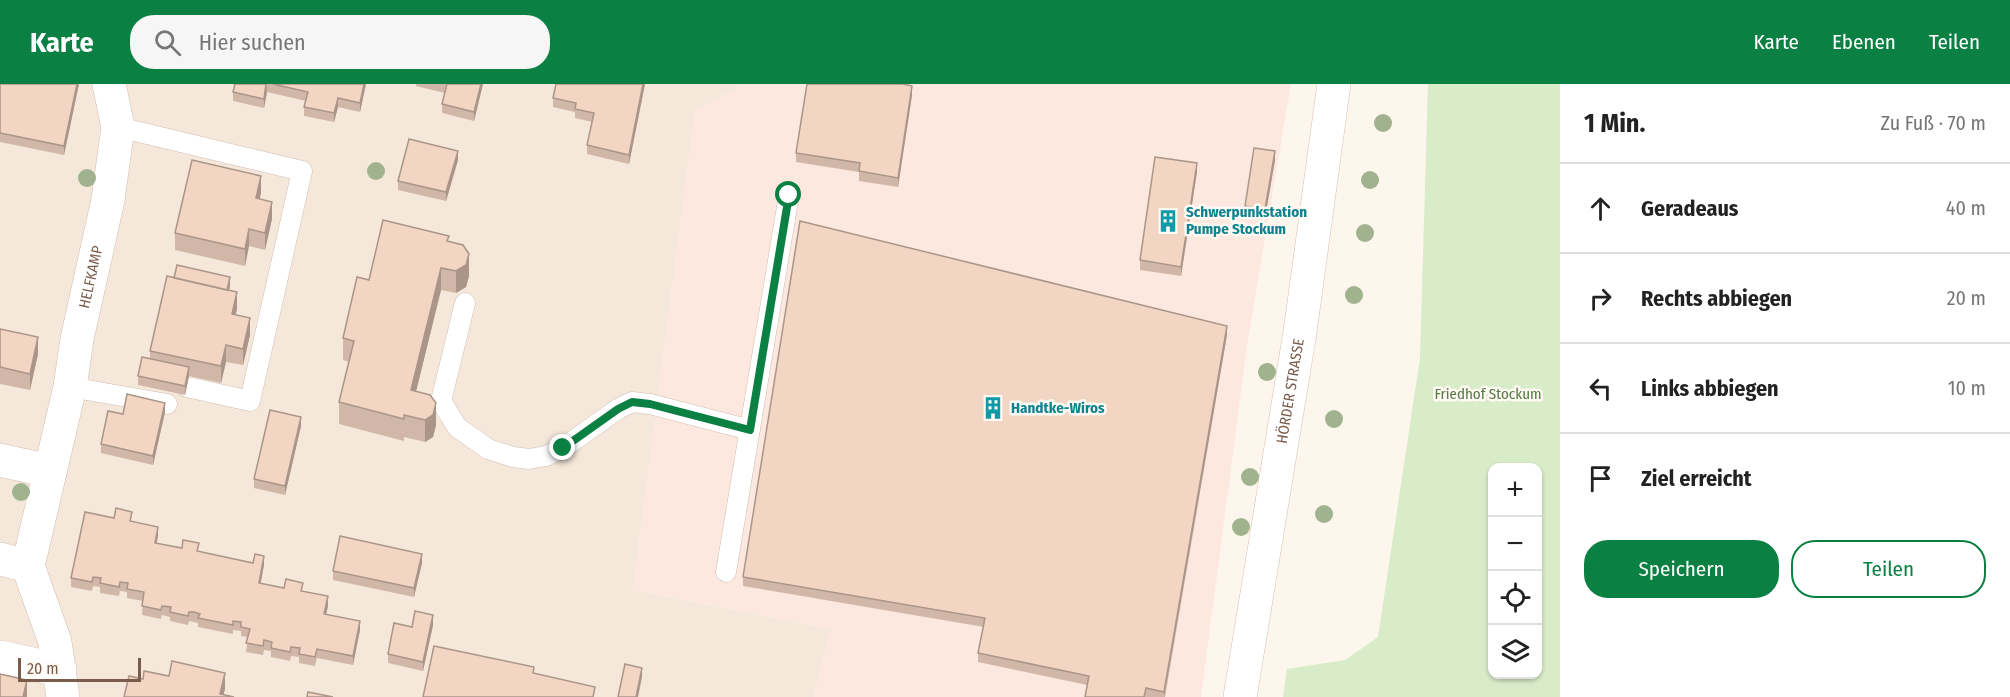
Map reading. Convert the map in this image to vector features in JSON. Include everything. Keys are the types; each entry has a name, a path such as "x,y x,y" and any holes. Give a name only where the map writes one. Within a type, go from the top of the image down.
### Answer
{"street":[{"name":"HELFKAMP","path":"62,684 55,642 14,562 50,471 70,387 77,339 108,200 118,127 109,84"},
{"name":"HÖRDER STRASSE","path":"1240,697 1300,332 1334,84"},
{"path":"0,460 50,471"},
{"name":"HELFKAMP","path":"0,657 62,684"}],"lane":[{"path":"118,127 302,171 250,401 187,387"},
{"path":"726,572 789,195"},
{"path":"465,303 441,401 457,427 488,449 529,459 546,456 563,448 618,409 632,402 650,404 750,430"},
{"path":"70,387 167,405"}],"shaded area":[{"path":"0,84 743,84 695,112 633,590 831,629 814,697 0,697"},
{"path":"743,84 1291,84 1248,339 1201,697 814,697 831,629 633,590 695,111"}],"green space":[{"name":"Friedhof Stockum","path":"1428,84 1560,84 1560,697 1283,697 1287,669 1345,660 1378,637 1420,358"}],"building":[{"path":"0,84 77,84 64,146 0,133"},
{"path":"235,84 266,84 264,99 233,92"},
{"path":"273,84 364,84 360,103 338,98 334,113 304,107 308,92"},
{"path":"447,84 481,84 474,112 442,104"},
{"path":"556,84 643,84 629,155 587,145 594,113 575,109 576,103 553,98"},
{"path":"807,84 903,84 912,86 898,178 859,171 860,163 796,153"},
{"path":"409,139 458,151 446,192 398,181"},
{"path":"1254,148 1275,151 1265,209 1245,206"},
{"name":"Schwerpunkstation Pumpe Stockum","path":"1155,157 1197,163 1181,267 1140,260"},
{"path":"192,160 261,176 256,198 272,202 265,233 249,229 245,249 175,233"},
{"path":"383,220 449,236 447,241 463,245 469,254 466,265 456,271 441,268 411,390 430,395 436,403 433,415 425,420 404,415 404,419 339,402 354,341 343,338 357,277 369,280"},
{"name":"Handtke-Wiros","path":"800,221 1227,326 1164,692 1146,688 1144,697 1085,697 1089,676 978,653 985,618 743,577"},
{"path":"177,265 230,277 227,290 174,278"},
{"path":"167,276 237,292 232,314 250,318 243,349 226,345 221,366 150,351"},
{"path":"0,329 38,337 30,374 0,367"},
{"path":"142,357 189,367 185,386 138,376"},
{"path":"127,394 165,403 153,456 101,444 108,411 123,414"},
{"path":"270,410 301,417 285,486 254,479"},
{"path":"116,508 132,512 130,521 158,527 155,543 182,548 183,540 199,543 197,551 253,563 255,554 264,556 259,583 284,588 286,579 303,583 301,591 328,596 324,614 360,621 353,656 317,649 315,657 299,654 300,648 291,647 290,652 271,648 272,642 264,640 263,646 246,643 250,629 241,627 241,622 233,621 233,625 198,618 200,614 194,612 189,612 188,616 170,612 171,607 162,606 161,610 142,606 144,592 127,589 128,583 120,582 119,587 100,583 101,578 93,577 92,582 71,578 85,512 114,518"},
{"path":"340,536 422,554 414,588 333,571"},
{"path":"415,611 433,615 423,662 388,654 394,623 412,627"},
{"path":"434,646 534,667 533,673 595,687 593,697 423,697"},
{"path":"172,661 225,673 220,694 234,697 124,697 129,676 143,679 144,671 169,676"},
{"path":"625,664 642,668 636,697 618,697"},
{"path":"0,674 27,680 23,697 0,697"},
{"path":"308,692 333,697 307,697"}],"place":[{"name":"Schwerpunkstation Pumpe Stockum","path":"1168,221"},
{"name":"Handtke-Wiros","path":"993,408"}],"route":[{"path":"563,448 618,409 632,402 650,404 750,430 789,195"}]}
